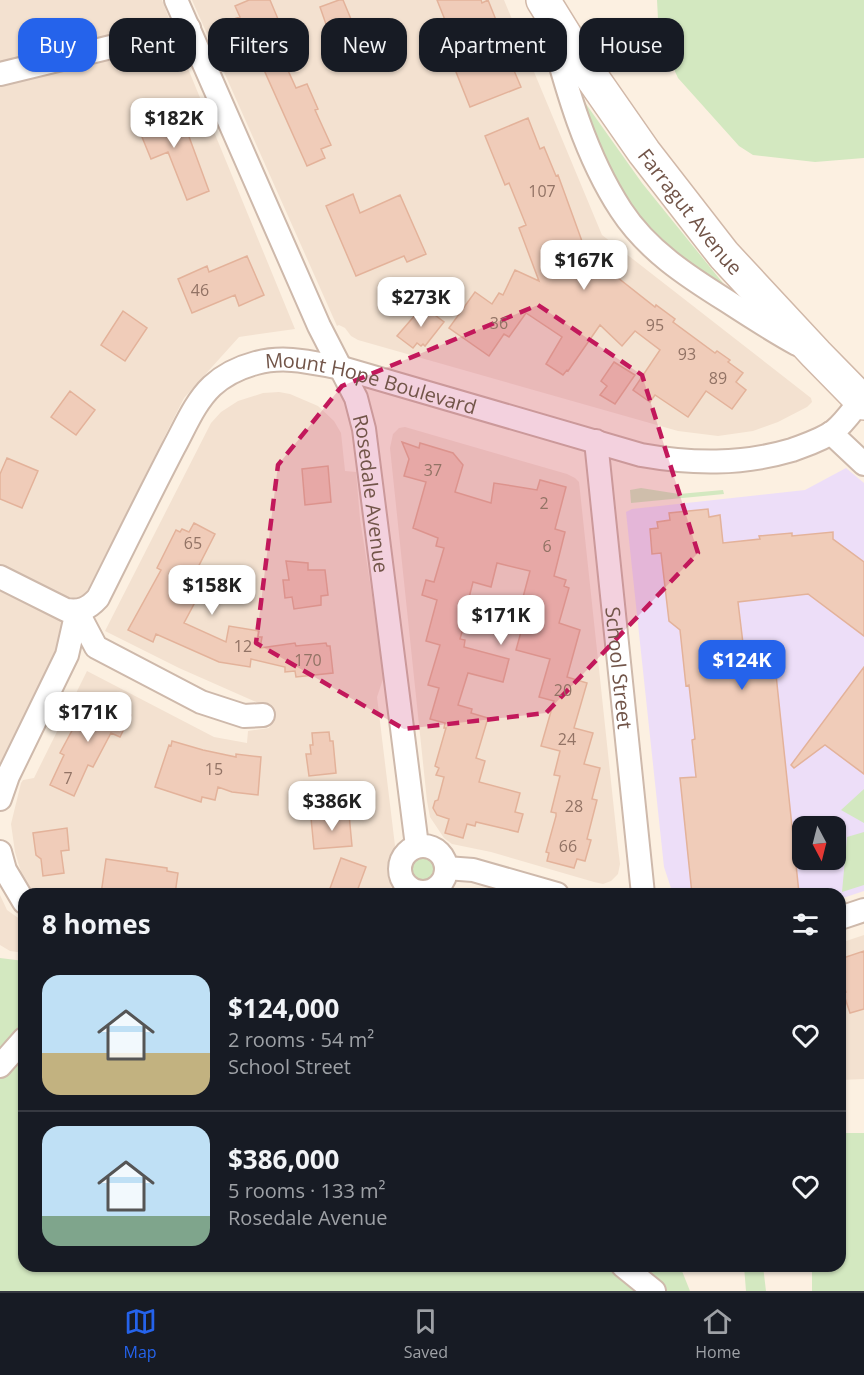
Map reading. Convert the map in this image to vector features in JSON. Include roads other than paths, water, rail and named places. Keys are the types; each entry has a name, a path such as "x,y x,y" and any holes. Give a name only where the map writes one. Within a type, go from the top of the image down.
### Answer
{"main road":[{"name":"Farragut Avenue","path":"543,0 582,63 644,152 724,255 863,401"}],"street":[{"name":"Rosedale Avenue","path":"176,0 184,18"},
{"path":"543,0 568,90 591,152 606,184 639,234 687,276 776,333 816,354"},
{"name":"Rosedale Avenue","path":"196,44 319,326 356,398 364,429 417,846"},
{"path":"0,75 109,48"},
{"name":"Mount Hope Boulevard","path":"77,611 90,607 98,598 198,403 212,386 242,368 269,360 295,359 342,368 641,455 669,460 717,463 766,457 803,446 831,433 863,401"},
{"path":"831,433 864,464"},
{"name":"School Street","path":"596,441 642,888"},
{"path":"0,577 66,610 77,611"},
{"path":"77,611 96,647 201,702 244,717 263,715"},
{"path":"0,799 8,776 67,655 77,611"},
{"path":"408,888 400,869 405,855 417,846 436,850 445,861 446,868 442,882 434,888"},
{"path":"0,852 5,870 18,892"},
{"path":"446,868 474,870 536,888"},
{"path":"846,916 864,910"},
{"path":"0,1066 18,1046"},
{"path":"630,1272 654,1291"}]}
